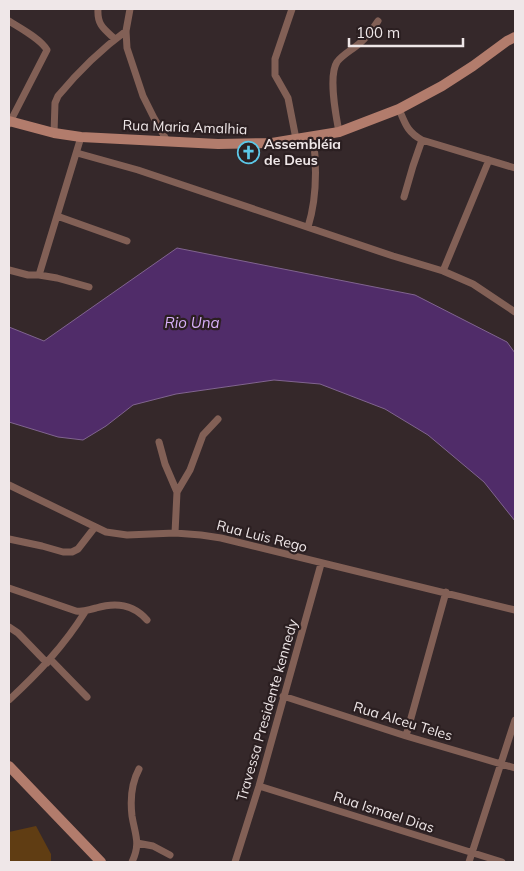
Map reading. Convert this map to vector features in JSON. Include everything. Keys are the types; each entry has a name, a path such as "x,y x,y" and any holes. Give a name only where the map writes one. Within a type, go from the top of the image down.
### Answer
{"street":[{"path":"98,9 98,20 115,39"},
{"path":"130,9 126,32 127,48 143,96 167,140"},
{"path":"292,9 275,59 275,75 290,105 296,139"},
{"path":"9,21 46,46 47,50 9,123"},
{"path":"339,132 333,80 335,67 341,58 361,43 378,21"},
{"path":"54,133 55,102 58,96 95,55 126,32"},
{"name":"Rua Maria Amalhia","path":"9,123 81,137 218,144 272,143 339,132 399,109 442,86 515,37"},
{"path":"399,109 409,131 422,140 515,168"},
{"path":"308,227 315,188 313,136"},
{"path":"39,275 81,137"},
{"path":"404,197 422,140"},
{"path":"77,153 138,170 443,271 473,284 515,312"},
{"path":"443,271 489,160"},
{"path":"57,216 127,241"},
{"path":"9,270 28,275 57,278 89,287"},
{"path":"177,492 190,470 200,441 218,419"},
{"path":"159,442 164,464 177,492 175,534"},
{"name":"Rua Luis Rego","path":"9,485 106,532 127,535 201,535 221,538 515,610"},
{"path":"9,540 63,552 72,552 78,549 95,527"},
{"name":"Travessa Presidente kennedy","path":"235,862 259,786 321,564"},
{"path":"9,588 66,608 85,612 113,604 127,606 141,613 148,620"},
{"path":"406,736 446,592"},
{"path":"9,700 48,661 85,612"},
{"path":"9,627 18,633 86,697"},
{"name":"Rua Alceu Teles","path":"284,696 406,736 515,768"},
{"path":"469,862 515,720"},
{"path":"9,766 101,862"},
{"path":"132,862 136,854 137,843 131,797 133,783 139,769"},
{"name":"Rua Ismael Dias","path":"259,786 502,862"},
{"path":"137,843 153,846 170,855"}],"shaded area":[{"path":"36,826 51,854 51,862 9,862 9,832"}],"water":[{"name":"Rio Una","path":"177,248 415,295 507,342 515,353 515,521 484,482 428,435 385,409 320,384 274,380 176,394 133,405 106,426 83,440 58,437 9,422 9,327 44,341"}],"place":[{"name":"Assembléia de Deus","path":"248,152"}]}
